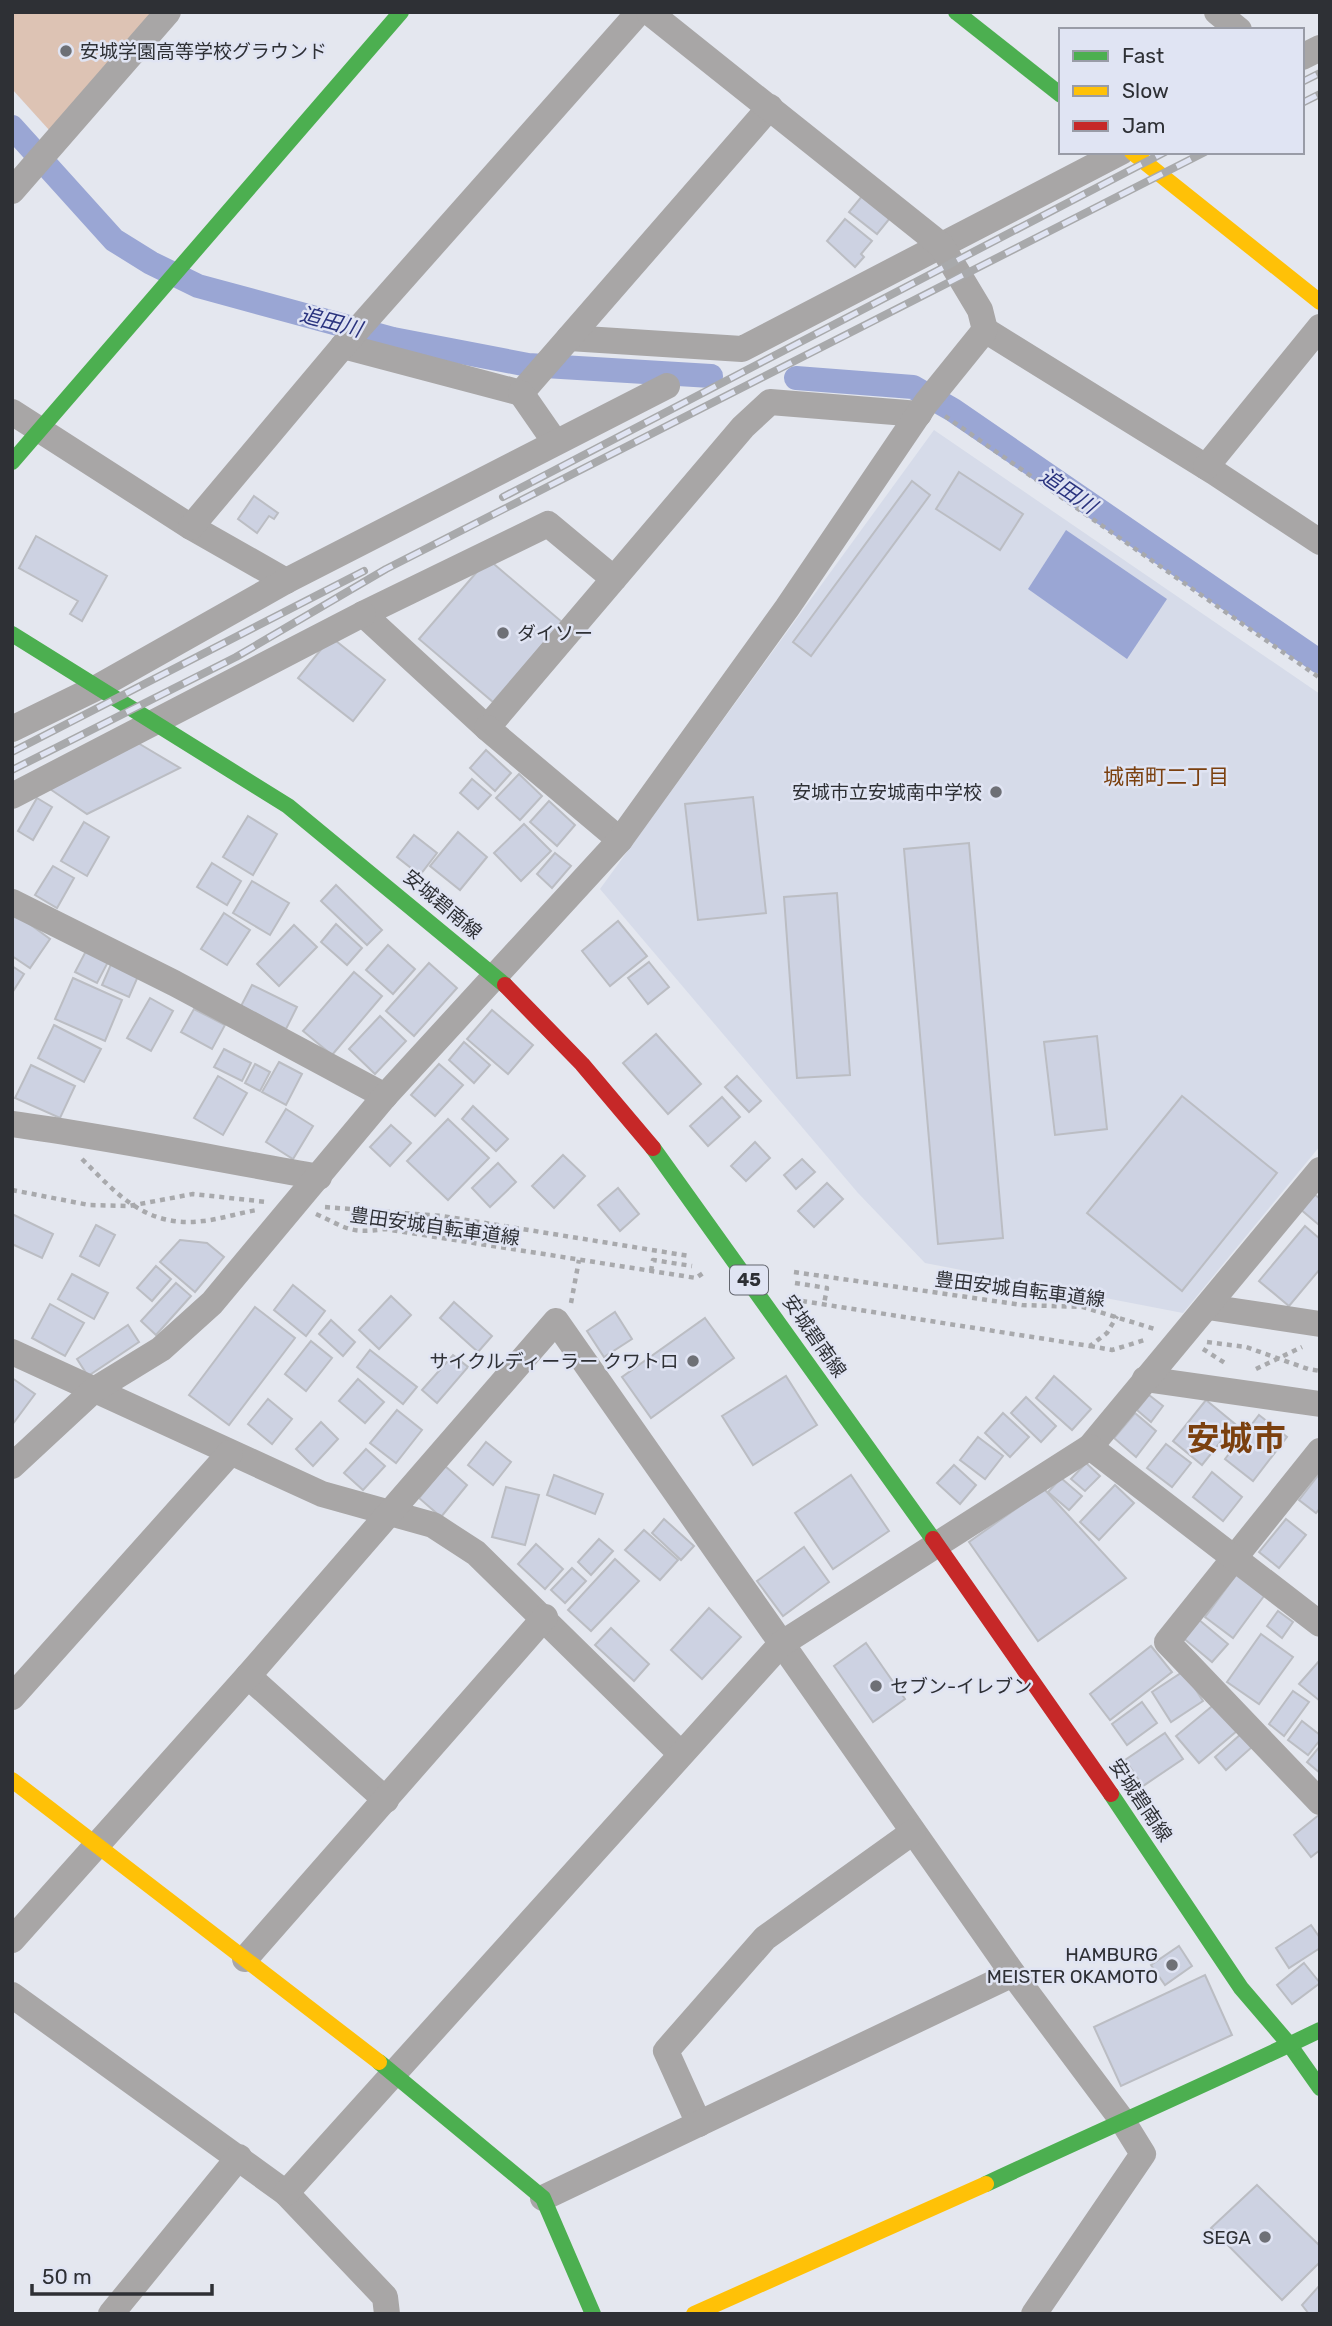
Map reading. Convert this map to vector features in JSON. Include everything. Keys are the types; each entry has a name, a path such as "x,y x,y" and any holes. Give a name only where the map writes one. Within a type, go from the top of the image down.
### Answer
{"street":[{"path":"26,168 168,12"},
{"path":"12,462 401,12"},
{"path":"191,527 353,335 639,12"},
{"path":"649,12 941,245 980,310 985,330 1206,467 1320,542"},
{"path":"956,12 1059,93"},
{"path":"1217,12 1237,28"},
{"path":"1304,56 1320,48"},
{"path":"536,375 770,107"},
{"path":"569,338 742,349 1117,154"},
{"path":"1135,154 1320,302"},
{"path":"1206,467 1320,327"},
{"path":"12,1466 94,1390 161,1349 212,1303 385,1096 620,840 787,608 927,402 985,330"},
{"path":"353,335 536,375"},
{"path":"536,375 555,442"},
{"path":"12,729 98,687 286,581 667,386"},
{"path":"487,728 743,427 769,402 927,402"},
{"path":"12,412 191,527 286,581"},
{"path":"12,796 363,614 548,524 614,579"},
{"path":"363,614 487,728 620,840"},
{"name":"安城碧南線","path":"12,634 288,806 496,975 582,1064 654,1149 738,1264 1068,1730 1241,1988 1289,2044 1320,2088"},
{"path":"13,903 174,983 385,1096"},
{"path":"12,1124 131,1140 170,1150 319,1177"},
{"path":"286,2193 781,1644 1090,1447 1320,1170"},
{"path":"1208,1307 1313,1334"},
{"path":"12,1940 248,1676 556,1321 1013,1974 1122,2120 1143,2154 1034,2314"},
{"path":"12,1352 322,1494 389,1515 433,1525 476,1553 545,1617 681,1755"},
{"path":"1145,1379 1320,1404"},
{"path":"1090,1447 1320,1624"},
{"path":"1320,1451 1167,1642 1320,1802"},
{"path":"12,1698 230,1453"},
{"path":"245,1959 545,1617"},
{"path":"248,1676 386,1800"},
{"path":"12,1780 394,2073 543,2198 593,2314"},
{"path":"699,2124 666,2051 765,1938 913,1832"},
{"path":"543,2198 1013,1974"},
{"path":"12,1995 286,2193 385,2297 387,2314"},
{"path":"694,2314 971,2191 1122,2120 1188,2094 1320,2030"},
{"path":"111,2314 239,2157"}],"path":[{"path":"927,402 1320,678"},
{"name":"豊田安城自転車道線","path":"70,1157 81,1159 130,1206 170,1219 201,1222 295,1205 346,1230 361,1232 385,1229 696,1278 713,1264 738,1264"},
{"name":"豊田安城自転車道線","path":"12,1191 89,1205 130,1206 193,1194 442,1216 689,1256"},
{"path":"566,1335 579,1260"},
{"path":"651,1271 653,1260 692,1266"},
{"name":"豊田安城自転車道線","path":"794,1272 1022,1305 1083,1307 1182,1338 1246,1347 1308,1370 1320,1371"},
{"path":"794,1283 827,1288 824,1304"},
{"path":"791,1299 1112,1350 1158,1337 1182,1338 1236,1369"},
{"path":"1090,1346 1107,1333 1117,1316"},
{"path":"1245,1370 1254,1370 1279,1358 1313,1334"}],"shaded area":[{"name":"安城学園高等学校グラウンド","path":"12,12 153,12 50,131 12,89"},
{"name":"安城市立安城南中学校","path":"934,430 1320,694 1320,1146 1183,1313 925,1263 858,1193 600,889"}],"water":[{"path":"1066,530 1167,599 1127,659 1028,589"}],"building":[{"path":"867,190 895,212 877,234 849,212"},
{"path":"845,219 872,241 855,267 827,241"},
{"path":"959,472 1023,514 1000,550 936,509"},
{"path":"912,481 930,495 811,656 793,642"},
{"path":"254,496 278,513 274,519 269,516 257,533 238,519"},
{"path":"36,536 107,576 82,621 70,614 78,601 19,568"},
{"path":"488,559 562,622 493,702 419,639"},
{"path":"331,637 385,680 353,721 298,678"},
{"path":"138,743 180,768 87,814 47,787"},
{"path":"486,750 511,773 495,791 470,768"},
{"path":"519,774 542,796 520,820 496,798"},
{"path":"472,779 491,795 478,809 460,793"},
{"path":"753,797 766,913 698,920 685,804"},
{"path":"37,798 52,807 33,840 18,831"},
{"path":"549,801 575,825 557,846 530,822"},
{"path":"248,816 277,834 253,875 223,857"},
{"path":"84,822 109,837 87,876 61,861"},
{"path":"524,824 551,851 521,881 494,853"},
{"path":"458,832 487,857 460,890 430,866"},
{"path":"414,835 437,853 420,875 397,857"},
{"path":"969,843 1003,1238 938,1244 904,849"},
{"path":"555,853 571,866 552,888 537,874"},
{"path":"212,863 241,881 227,905 197,887"},
{"path":"53,866 74,878 57,908 35,895"},
{"path":"252,881 289,903 270,935 233,913"},
{"path":"336,885 382,930 367,945 321,901"},
{"path":"837,893 850,1075 797,1078 784,897"},
{"path":"224,913 250,930 227,965 201,949"},
{"path":"16,914 50,939 30,968 12,956 12,920"},
{"path":"618,921 647,956 610,986 582,951"},
{"path":"336,924 362,948 347,965 321,942"},
{"path":"294,925 317,947 279,986 257,964"},
{"path":"388,945 415,969 393,994 366,970"},
{"path":"86,951 108,962 97,983 75,972"},
{"path":"112,962 139,974 129,997 102,985"},
{"path":"649,962 669,987 648,1004 628,978"},
{"path":"429,963 457,988 414,1036 386,1011"},
{"path":"12,966 24,974 12,993"},
{"path":"354,972 382,996 332,1055 303,1031"},
{"path":"73,978 122,1000 105,1041 55,1019"},
{"path":"252,985 297,1007 286,1029 241,1006"},
{"path":"150,998 173,1011 151,1051 127,1038"},
{"path":"194,1009 225,1025 212,1049 181,1032"},
{"path":"492,1010 533,1045 508,1074 467,1039"},
{"path":"380,1016 406,1041 375,1074 349,1049"},
{"path":"54,1025 101,1049 84,1082 38,1058"},
{"path":"656,1034 701,1084 668,1114 623,1063"},
{"path":"1097,1036 1107,1129 1055,1135 1044,1042"},
{"path":"464,1042 490,1065 474,1083 449,1060"},
{"path":"224,1049 251,1063 242,1081 214,1067"},
{"path":"279,1062 302,1074 286,1105 262,1092"},
{"path":"255,1064 270,1072 260,1091 245,1083"},
{"path":"439,1064 463,1085 435,1116 411,1095"},
{"path":"31,1065 75,1086 60,1118 15,1098"},
{"path":"218,1076 247,1093 223,1135 194,1118"},
{"path":"737,1076 761,1101 749,1112 725,1087"},
{"path":"1182,1096 1277,1173 1182,1291 1087,1213"},
{"path":"722,1097 740,1117 708,1146 690,1126"},
{"path":"473,1106 508,1139 496,1151 462,1119"},
{"path":"286,1109 313,1126 293,1159 266,1142"},
{"path":"448,1119 489,1158 448,1200 407,1161"},
{"path":"391,1125 411,1143 390,1166 370,1147"},
{"path":"755,1142 770,1158 746,1181 731,1166"},
{"path":"563,1155 585,1176 554,1208 532,1186"},
{"path":"802,1159 815,1172 796,1189 784,1175"},
{"path":"498,1163 516,1182 490,1207 472,1188"},
{"path":"827,1183 843,1199 814,1227 798,1211"},
{"path":"618,1188 639,1214 620,1231 598,1205"},
{"path":"1312,1192 1320,1199 1319,1225 1299,1208"},
{"path":"12,1214 53,1234 42,1258 12,1244"},
{"path":"96,1225 115,1235 99,1266 80,1256"},
{"path":"1305,1226 1320,1239 1320,1269 1289,1306 1259,1281"},
{"path":"180,1240 207,1243 224,1257 195,1292 160,1262"},
{"path":"156,1266 171,1279 152,1301 137,1288"},
{"path":"72,1274 108,1293 94,1319 58,1299"},
{"path":"176,1283 191,1296 156,1335 141,1321"},
{"path":"293,1285 325,1311 306,1336 274,1310"},
{"path":"391,1296 411,1315 379,1349 359,1330"},
{"path":"454,1302 492,1336 478,1352 440,1318"},
{"path":"50,1304 84,1323 65,1356 32,1338"},
{"path":"255,1307 295,1338 229,1425 189,1395"},
{"path":"615,1312 632,1339 604,1357 587,1331"},
{"path":"705,1318 734,1358 651,1418 622,1377"},
{"path":"331,1320 355,1342 343,1356 319,1334"},
{"path":"128,1325 139,1342 88,1376 77,1359"},
{"path":"311,1341 332,1358 306,1391 285,1374"},
{"path":"370,1350 417,1387 403,1404 357,1367"},
{"path":"453,1355 468,1367 437,1403 422,1390"},
{"path":"786,1376 817,1425 753,1465 722,1416"},
{"path":"1054,1376 1091,1409 1072,1430 1036,1398"},
{"path":"12,1378 35,1394 12,1425"},
{"path":"358,1379 384,1402 365,1423 339,1401"},
{"path":"1149,1395 1163,1406 1151,1422 1137,1410"},
{"path":"1026,1397 1056,1426 1041,1442 1011,1413"},
{"path":"268,1399 292,1419 272,1444 248,1424"},
{"path":"1206,1400 1235,1424 1202,1465 1173,1441"},
{"path":"397,1410 422,1430 396,1463 370,1443"},
{"path":"1003,1413 1029,1437 1010,1457 985,1433"},
{"path":"1135,1413 1156,1431 1136,1457 1114,1438"},
{"path":"1259,1415 1287,1437 1253,1481 1225,1459"},
{"path":"321,1422 338,1439 313,1466 296,1449"},
{"path":"978,1437 1003,1456 985,1479 960,1460"},
{"path":"486,1442 511,1462 493,1485 468,1465"},
{"path":"1166,1444 1191,1463 1172,1487 1147,1468"},
{"path":"366,1449 385,1466 363,1490 344,1473"},
{"path":"1086,1463 1100,1476 1085,1491 1071,1479"},
{"path":"954,1465 976,1485 960,1504 937,1483"},
{"path":"445,1466 467,1485 441,1517 419,1498"},
{"path":"1212,1472 1242,1497 1223,1521 1193,1497"},
{"path":"1320,1473 1320,1508 1316,1513 1299,1500"},
{"path":"554,1475 603,1494 595,1514 547,1495"},
{"path":"851,1475 889,1531 833,1569 795,1513"},
{"path":"1061,1478 1082,1496 1069,1510 1048,1492"},
{"path":"1115,1485 1134,1503 1099,1540 1080,1522"},
{"path":"506,1487 539,1495 525,1545 492,1537"},
{"path":"1044,1489 1126,1578 1038,1641 969,1542"},
{"path":"664,1519 694,1546 681,1560 652,1533"},
{"path":"1286,1519 1306,1535 1279,1568 1259,1552"},
{"path":"644,1530 678,1560 660,1580 625,1550"},
{"path":"599,1539 613,1551 591,1575 578,1562"},
{"path":"536,1544 563,1569 545,1589 518,1564"},
{"path":"804,1547 829,1582 783,1616 757,1581"},
{"path":"615,1559 639,1581 591,1631 568,1610"},
{"path":"572,1568 586,1581 565,1603 551,1590"},
{"path":"1236,1575 1264,1596 1233,1638 1205,1617"},
{"path":"709,1608 741,1637 702,1679 671,1650"},
{"path":"1278,1611 1293,1622 1282,1638 1267,1626"},
{"path":"1198,1619 1228,1644 1212,1662 1182,1637"},
{"path":"611,1628 649,1664 634,1681 595,1645"},
{"path":"1261,1634 1293,1657 1259,1704 1227,1682"},
{"path":"866,1643 905,1699 873,1722 834,1666"},
{"path":"1151,1646 1172,1672 1110,1720 1090,1694"},
{"path":"1320,1660 1320,1701 1299,1684"},
{"path":"1184,1671 1203,1701 1171,1722 1152,1692"},
{"path":"1293,1691 1309,1702 1284,1736 1269,1724"},
{"path":"1142,1702 1157,1723 1127,1745 1112,1724"},
{"path":"1216,1703 1238,1730 1199,1763 1176,1736"},
{"path":"1302,1721 1320,1735 1320,1740 1308,1755 1288,1740"},
{"path":"1165,1733 1183,1759 1143,1786 1125,1760"},
{"path":"1241,1734 1252,1747 1226,1770 1215,1757"},
{"path":"1320,1746 1320,1773 1307,1762"},
{"path":"1320,1814 1320,1850 1311,1857 1294,1835"},
{"path":"1311,1925 1320,1938 1320,1948 1289,1968 1276,1948"},
{"name":"HAMBURG MEISTER OKAMOTO","path":"1179,1946 1192,1966 1165,1985 1151,1965"},
{"path":"1304,1963 1320,1983 1292,2004 1277,1985"},
{"path":"1205,1975 1232,2035 1121,2086 1094,2027"},
{"name":"SEGA","path":"1257,2185 1320,2246 1320,2262 1282,2300 1211,2228"},
{"path":"1320,2285 1320,2314 1309,2314 1302,2305"}],"waterway":[{"name":"追田川","path":"12,127 114,240 151,263 198,286 393,339 528,365 711,376"},
{"name":"追田川","path":"796,378 913,387 953,410 1320,662"}],"railway":[{"path":"1304,81 1320,73"},
{"path":"1304,102 1320,94"},
{"path":"503,497 1161,154"},
{"path":"12,770 236,657 386,569 1201,154"},
{"path":"12,752 364,571"}],"traffic: fast":[{"path":"12,462 401,12"},
{"path":"956,12 1059,93"},
{"path":"12,634 288,806 505,985"},
{"path":"653,1148 933,1539"},
{"path":"1111,1794 1241,1988 1289,2044 1320,2088"},
{"path":"986,2184 1320,2030"},
{"path":"379,2062 543,2198 593,2314"}],"traffic: slow":[{"path":"1135,154 1320,302"},
{"path":"12,1780 379,2062"},
{"path":"694,2314 986,2184"}],"traffic: jam":[{"path":"505,985 582,1064 653,1148"},
{"path":"933,1539 1111,1794"}],"place":[{"name":"安城学園高等学校グラウンド","path":"66,51"},
{"name":"ダイソー","path":"503,633"},
{"name":"安城市立安城南中学校","path":"996,792"},
{"name":"サイクルディーラー クワトロ","path":"693,1361"},
{"name":"セブン-イレブン","path":"876,1686"},
{"name":"HAMBURG MEISTER OKAMOTO","path":"1172,1965"},
{"name":"SEGA","path":"1265,2237"}],"district":[{"name":"城南町二丁目","path":"1166,777"},
{"name":"安城市","path":"1236,1438"}]}
